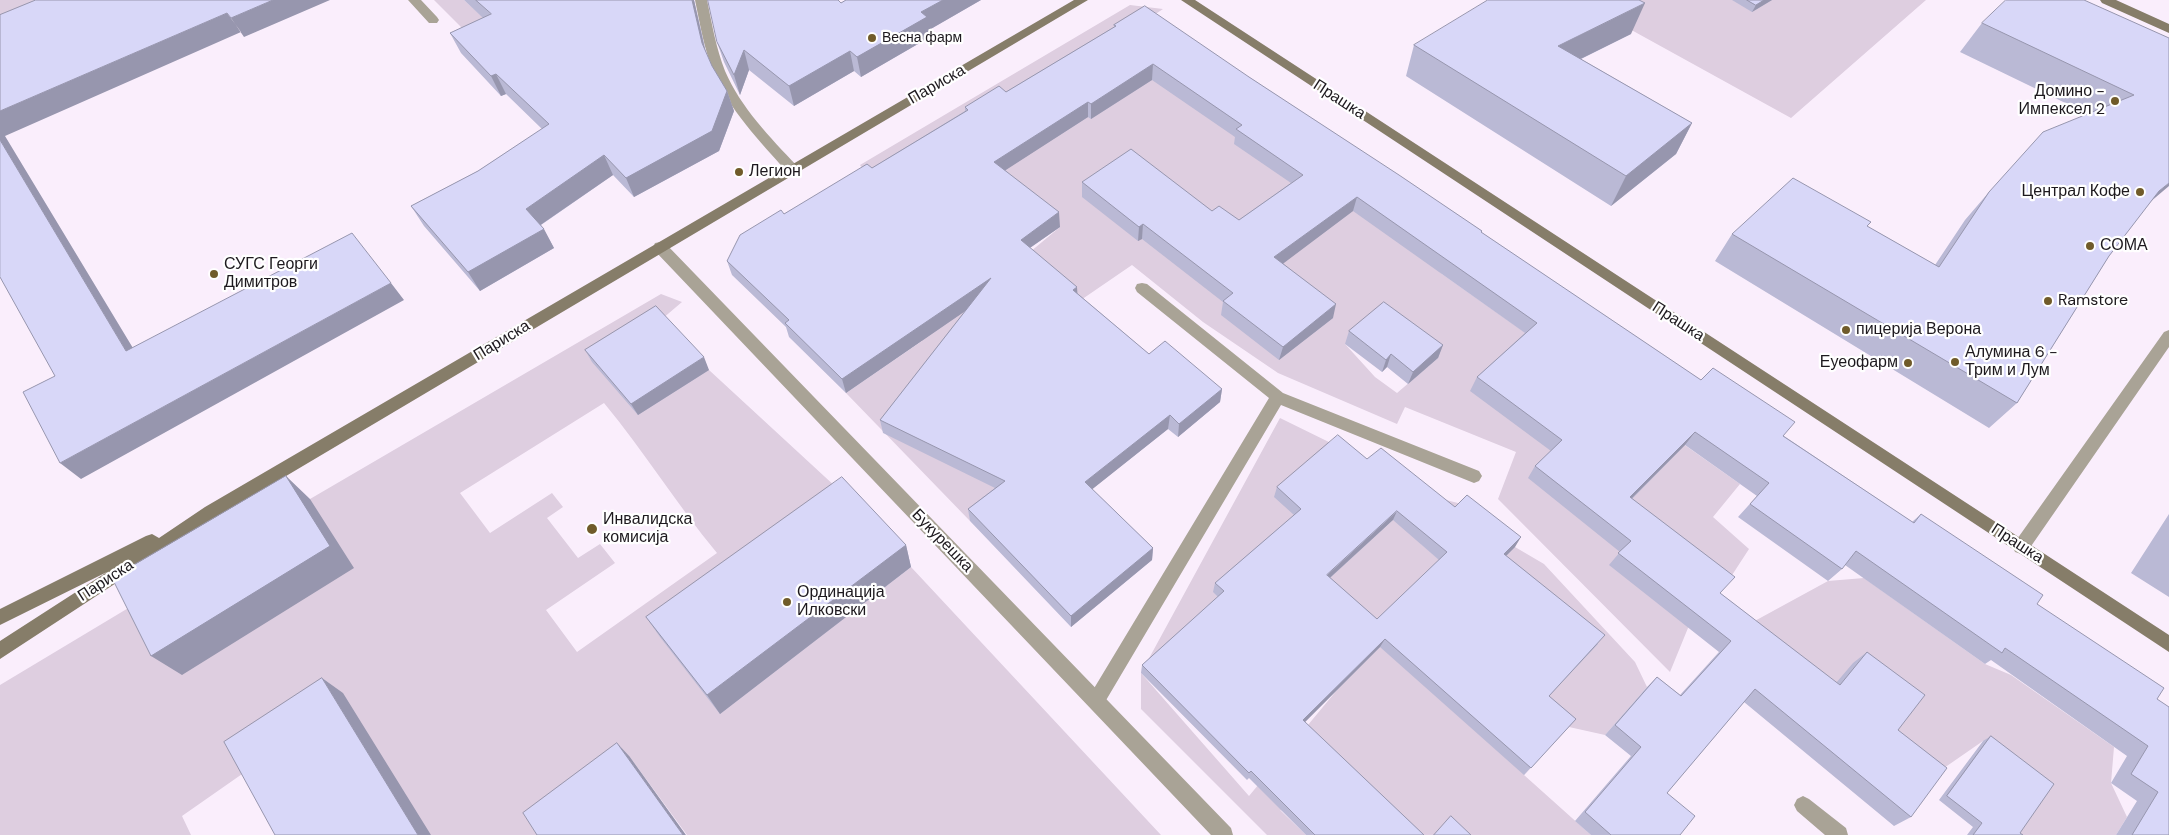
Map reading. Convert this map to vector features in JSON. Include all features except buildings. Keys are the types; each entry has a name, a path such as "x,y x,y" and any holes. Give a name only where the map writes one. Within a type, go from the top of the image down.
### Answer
{"street":[{"path":"414,0 434,20"},
{"path":"701,0 709,36 723,81 746,116 792,169"},
{"name":"Париска","path":"0,651 211,512 1082,0"},
{"name":"Прашка","path":"1187,0 2169,644"},
{"path":"2106,0 2169,29"},
{"name":"Букурешка","path":"660,247 1224,835"},
{"path":"1142,288 1278,397 1474,476"},
{"path":"2022,547 2169,336"},
{"path":"1096,702 1278,397"},
{"name":"Париска","path":"0,617 211,512"},
{"path":"1803,805 1839,835"}],"shaded area":[{"path":"0,0 66,0 0,39"},
{"path":"434,0 464,0 488,22 466,32"},
{"path":"1577,0 1926,0 1791,118"},
{"path":"1130,5 1163,9 1145,21 1318,141 1442,274 1740,484 1713,517 1749,549 1723,589 1688,628 1670,672 1498,499 1516,452 1405,407 1397,424 1278,373 1203,322 1132,265 1078,302 1024,257 1060,227 1023,198 970,301 1053,440 970,521 846,393 922,341 870,179 860,165","holes":["1345,344 1438,358 1397,393 1375,377"]},
{"path":"661,294 682,302 662,319 709,370 850,500 719,713 911,567 1161,835 687,835 630,757 546,835 431,835 245,772 182,816 191,835 0,835 0,685 310,499","holes":["604,403 717,553 577,652 546,610 615,563 600,544 578,558 547,518 563,507 552,493 490,533 460,493"]},
{"path":"1280,418 1335,445 1348,561 1422,494 1462,504 1421,544 1473,588 1515,547 1544,564 1635,662 1647,687 1605,735 1569,727 1524,775 1591,835 1373,835 1280,810 1306,835 1267,835 1141,709 1141,673","holes":["1213,592 1337,690 1249,796 1141,673 1242,619"]},
{"path":"1864,578 1985,664 2011,675 2114,747 2111,783 2127,817 2116,835 2013,835 1983,741 1931,777 1740,629 1828,581"}],"place":[{"name":"Весна фарм","path":"872,38"},
{"name":"Домино - Импексел 2","path":"2115,101"},
{"name":"Легион","path":"739,172"},
{"name":"Централ Кофе","path":"2140,192"},
{"name":"СОМА","path":"2090,246"},
{"name":"СУГС Георги Димитров","path":"214,274"},
{"name":"Ramstore","path":"2048,301"},
{"name":"пицерија Верона","path":"1846,330"},
{"name":"Алумина 6 - Трим и Лум","path":"1955,362"},
{"name":"Еуеофарм","path":"1908,363"},
{"name":"Инвалидска комисија","path":"592,529"},
{"name":"Ординација Илковски","path":"787,602"}]}
